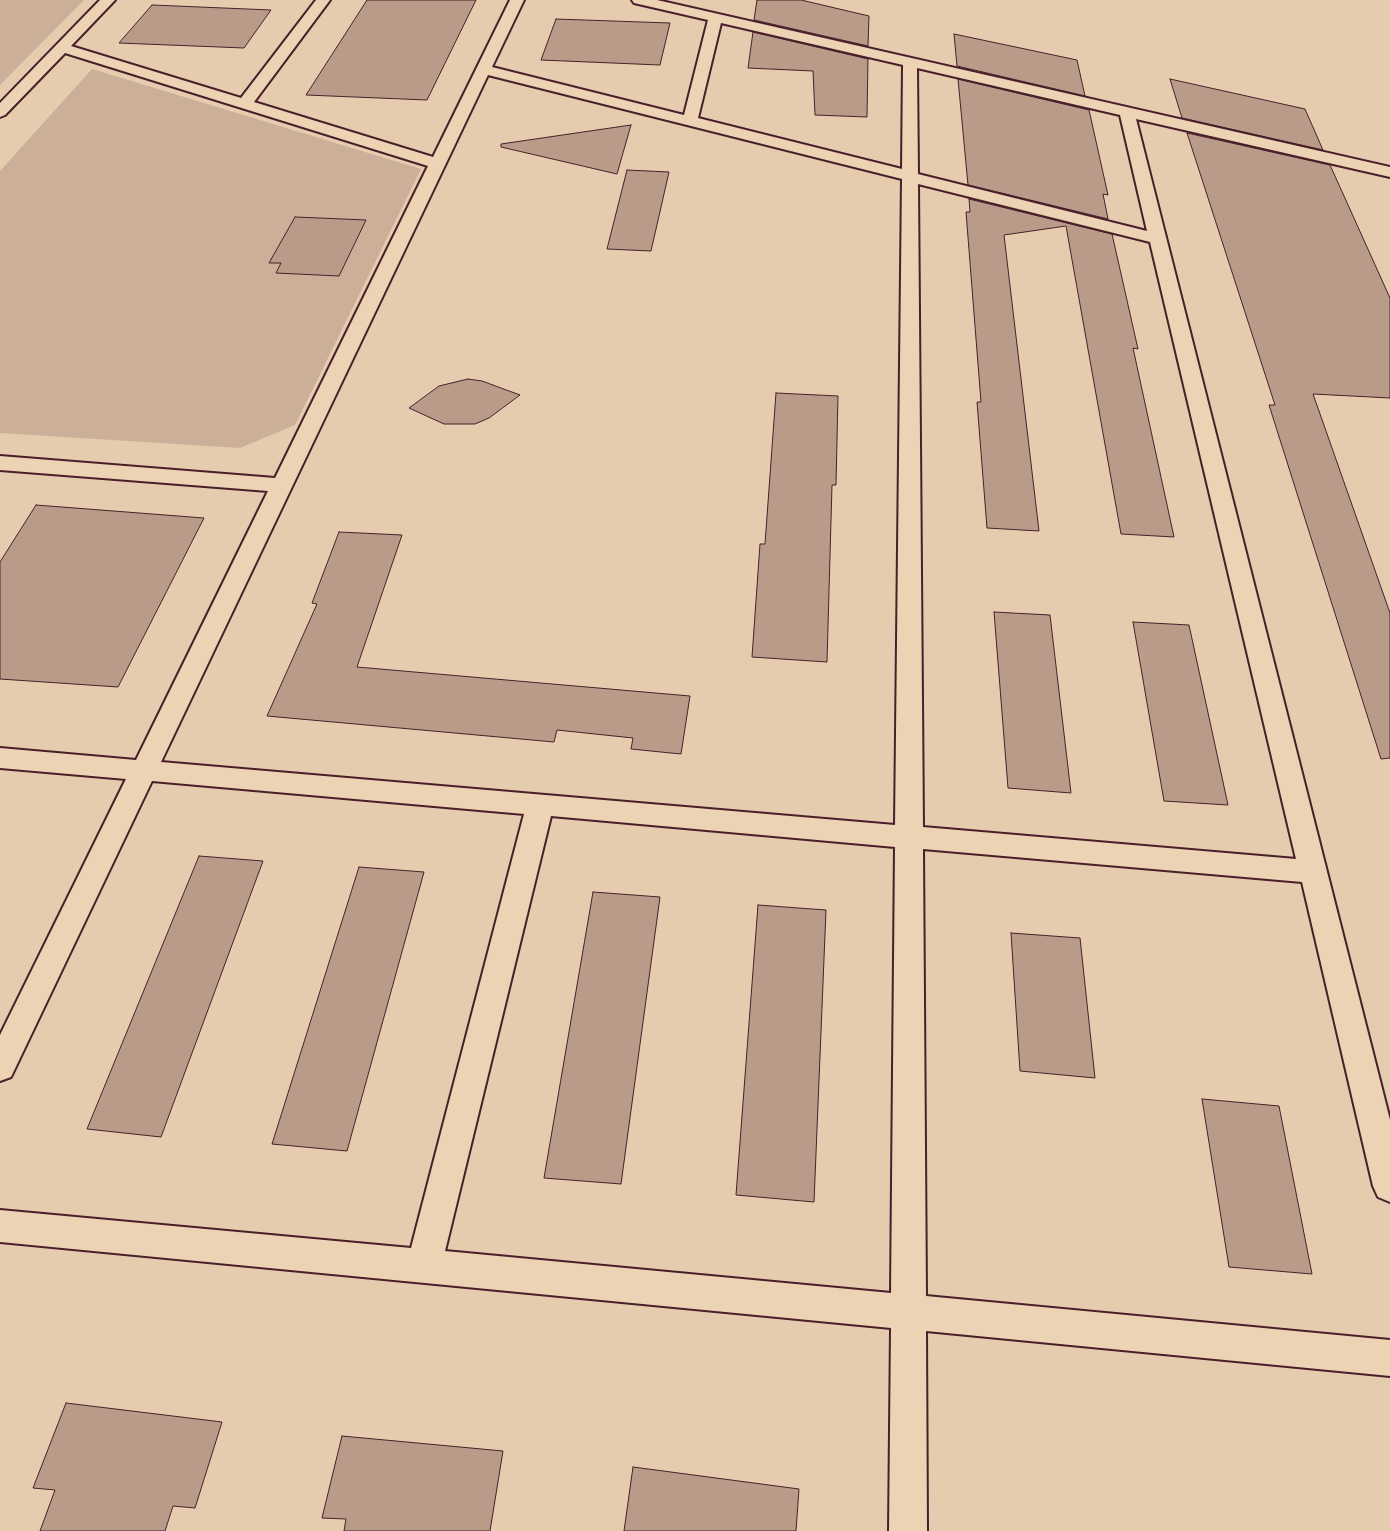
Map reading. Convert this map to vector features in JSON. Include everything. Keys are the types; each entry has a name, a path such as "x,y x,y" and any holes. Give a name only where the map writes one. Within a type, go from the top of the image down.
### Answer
{"lane":[{"path":"0,112 108,0"},
{"path":"245,104 323,0"},
{"path":"0,1067 517,0"},
{"path":"639,0 1386,171 1390,186"},
{"path":"690,121 715,18"},
{"path":"62,48 438,164"},
{"path":"908,1531 910,62"},
{"path":"484,69 1158,239"},
{"path":"1127,112 1390,1186"},
{"path":"0,463 283,485"},
{"path":"0,758 1313,872"},
{"path":"424,1266 540,805"},
{"path":"0,1226 1390,1358"}],"shaded area":[{"path":"0,0 84,0 0,85"},
{"path":"92,69 421,169 295,425 240,448 0,433 0,171"}],"building":[{"path":"367,0 476,0 427,100 306,95"},
{"path":"757,0 801,0 869,16 868,46 754,20"},
{"path":"152,5 271,10 244,48 119,43"},
{"path":"556,19 670,23 660,65 541,60"},
{"path":"753,32 868,59 867,117 815,115 813,71 748,68"},
{"path":"954,34 1077,60 1085,96 957,66"},
{"path":"958,79 1089,110 1108,195 1103,194 1108,219 968,185"},
{"path":"1170,79 1305,109 1323,150 1182,118"},
{"path":"631,125 617,174 501,147 501,144"},
{"path":"1187,133 1330,165 1390,298 1390,398 1313,394 1390,613 1390,758 1381,759 1269,405 1275,405"},
{"path":"627,170 669,172 651,251 607,249"},
{"path":"969,199 1112,234 1138,349 1133,348 1174,537 1121,534 1066,226 1004,235 1039,531 987,528 977,402 981,402 966,212 970,212"},
{"path":"295,217 366,220 339,276 276,273 281,263 269,263"},
{"path":"468,379 482,381 520,395 489,418 475,424 444,424 409,408 439,386"},
{"path":"776,393 838,396 836,485 832,485 827,662 752,657 760,544 765,544"},
{"path":"36,505 204,518 118,687 0,679 0,562"},
{"path":"339,532 402,535 357,667 690,696 681,754 631,749 633,738 557,730 554,742 267,716 317,604 312,603"},
{"path":"994,612 1050,615 1071,793 1008,788"},
{"path":"1133,622 1189,625 1228,805 1164,801"},
{"path":"199,856 263,861 161,1137 87,1129"},
{"path":"359,867 424,872 347,1151 272,1144"},
{"path":"593,892 660,897 621,1184 544,1178"},
{"path":"758,905 826,910 814,1202 736,1195"},
{"path":"1011,933 1080,938 1095,1078 1020,1071"},
{"path":"1202,1099 1279,1106 1312,1274 1229,1267"},
{"path":"66,1403 222,1422 195,1508 173,1506 165,1531 40,1531 55,1490 33,1488"},
{"path":"342,1436 503,1451 490,1531 344,1531 346,1519 322,1518"},
{"path":"633,1467 799,1489 796,1531 624,1531"}]}
